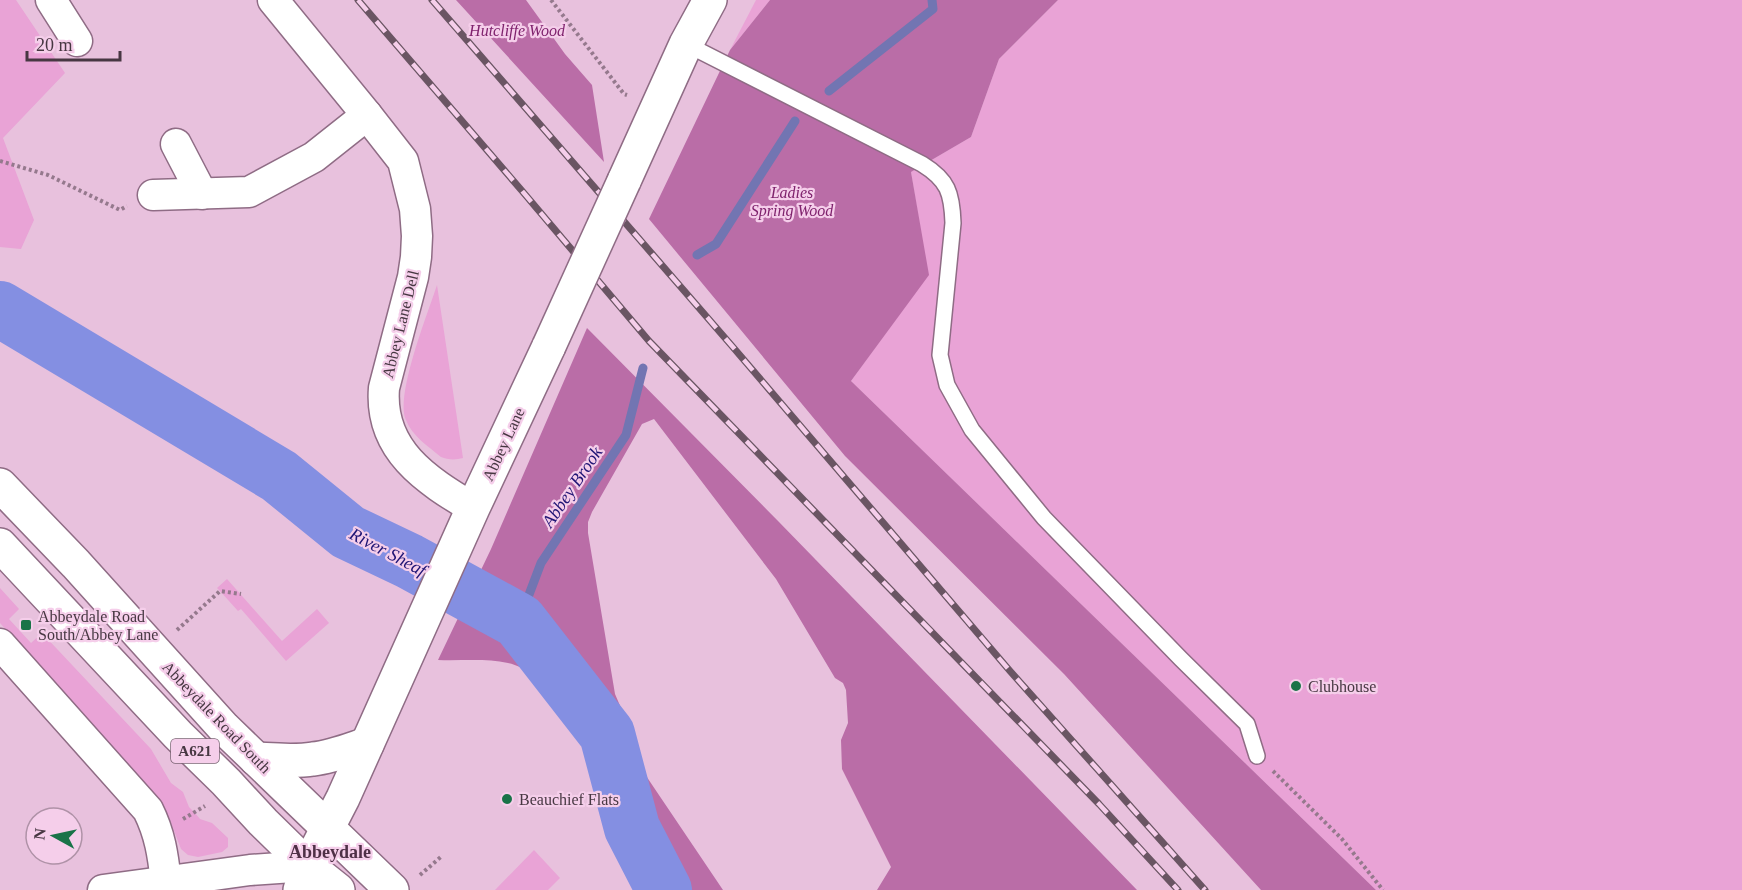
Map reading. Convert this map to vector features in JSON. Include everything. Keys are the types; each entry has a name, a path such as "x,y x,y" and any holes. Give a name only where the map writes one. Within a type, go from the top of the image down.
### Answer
{"main road":[{"name":"Abbey Lane","path":"304,878 341,803 655,111 686,44 710,0"},
{"name":"Abbeydale Road South","path":"0,484 195,696 256,759 392,890"},
{"name":"A621","path":"0,545 262,822 304,878 338,890"},
{"path":"256,759 312,760 367,744"}],"street":[{"path":"51,0 77,41"},
{"name":"Abbey Lane Dell","path":"273,0 403,161 415,209 417,236 412,277 384,388 383,404 388,429 406,457 467,522"},
{"path":"153,195 249,192 314,157 367,115"},
{"path":"176,144 202,194"},
{"path":"0,645 148,810 157,828 162,847 166,882"},
{"path":"103,890 250,870 304,878"}],"lane":[{"path":"686,44 922,164 936,172 945,183 952,205 953,223 940,355 947,386 972,430 1044,518 1247,724 1257,756"}],"path":[{"path":"551,0 624,94 655,111"},
{"path":"0,161 48,175 120,210 153,195"},
{"path":"154,651 220,591 241,594"},
{"path":"1257,756 1342,839 1383,890"},
{"path":"437,860 442,856"}],"shaded area":[{"path":"0,0 16,0 65,73 3,138 34,220 21,249 0,247"},
{"path":"756,0 770,0 730,50"},
{"path":"1058,0 1742,0 1742,890 1376,890 851,381 928,275 911,172 971,137 999,59"},
{"path":"437,285 463,458 458,459 441,457 421,440 409,426 404,408 405,392 414,354"},
{"path":"227,579 282,641 317,609 329,623 286,661 241,609 238,611 217,588"},
{"path":"0,588 19,609 9,619 31,643 42,633 151,749 171,783 183,792 189,807 200,819 212,823 228,838 228,847 222,852 198,857 188,855 181,849 161,804 0,623"},
{"path":"534,850 560,878 548,890 495,890"}],"green space":[{"name":"Hutcliffe Wood","path":"456,0 526,0 565,54 592,85 604,162"},
{"name":"Ladies Spring Wood","path":"770,0 1058,0 999,59 971,137 911,172 929,275 851,381 1376,890 1261,890 1064,674 845,456 649,219 730,50"},
{"path":"587,328 1137,890 877,890 891,867 842,769 841,740 848,723 846,690 843,683 835,678 776,579 654,419 642,424 588,522 615,694 627,722 594,756 558,701 534,676 521,668 508,663 491,661 438,660 491,549"},
{"path":"634,758 723,890 645,890 641,886 612,818 608,790 610,775"}],"waterway":[{"name":"Abbey Brook","path":"829,91 933,9 932,0"},
{"name":"Abbey Brook","path":"697,255 716,244 795,121"},
{"name":"River Sheaf","path":"0,309 279,476 348,532 409,561 519,621 607,734 632,828 664,890"},
{"name":"Abbey Brook","path":"519,621 541,563 626,435 643,368"}],"railway":[{"path":"358,0 649,341 1099,804 1178,890"},
{"path":"432,0 1010,671 1205,890"}],"place":[{"name":"Abbeydale Road South/Abbey Lane","path":"26,625"},
{"name":"Clubhouse","path":"1296,686"},
{"name":"Beauchief Flats","path":"507,799"}],"district":[{"name":"Abbeydale","path":"330,852"}]}
